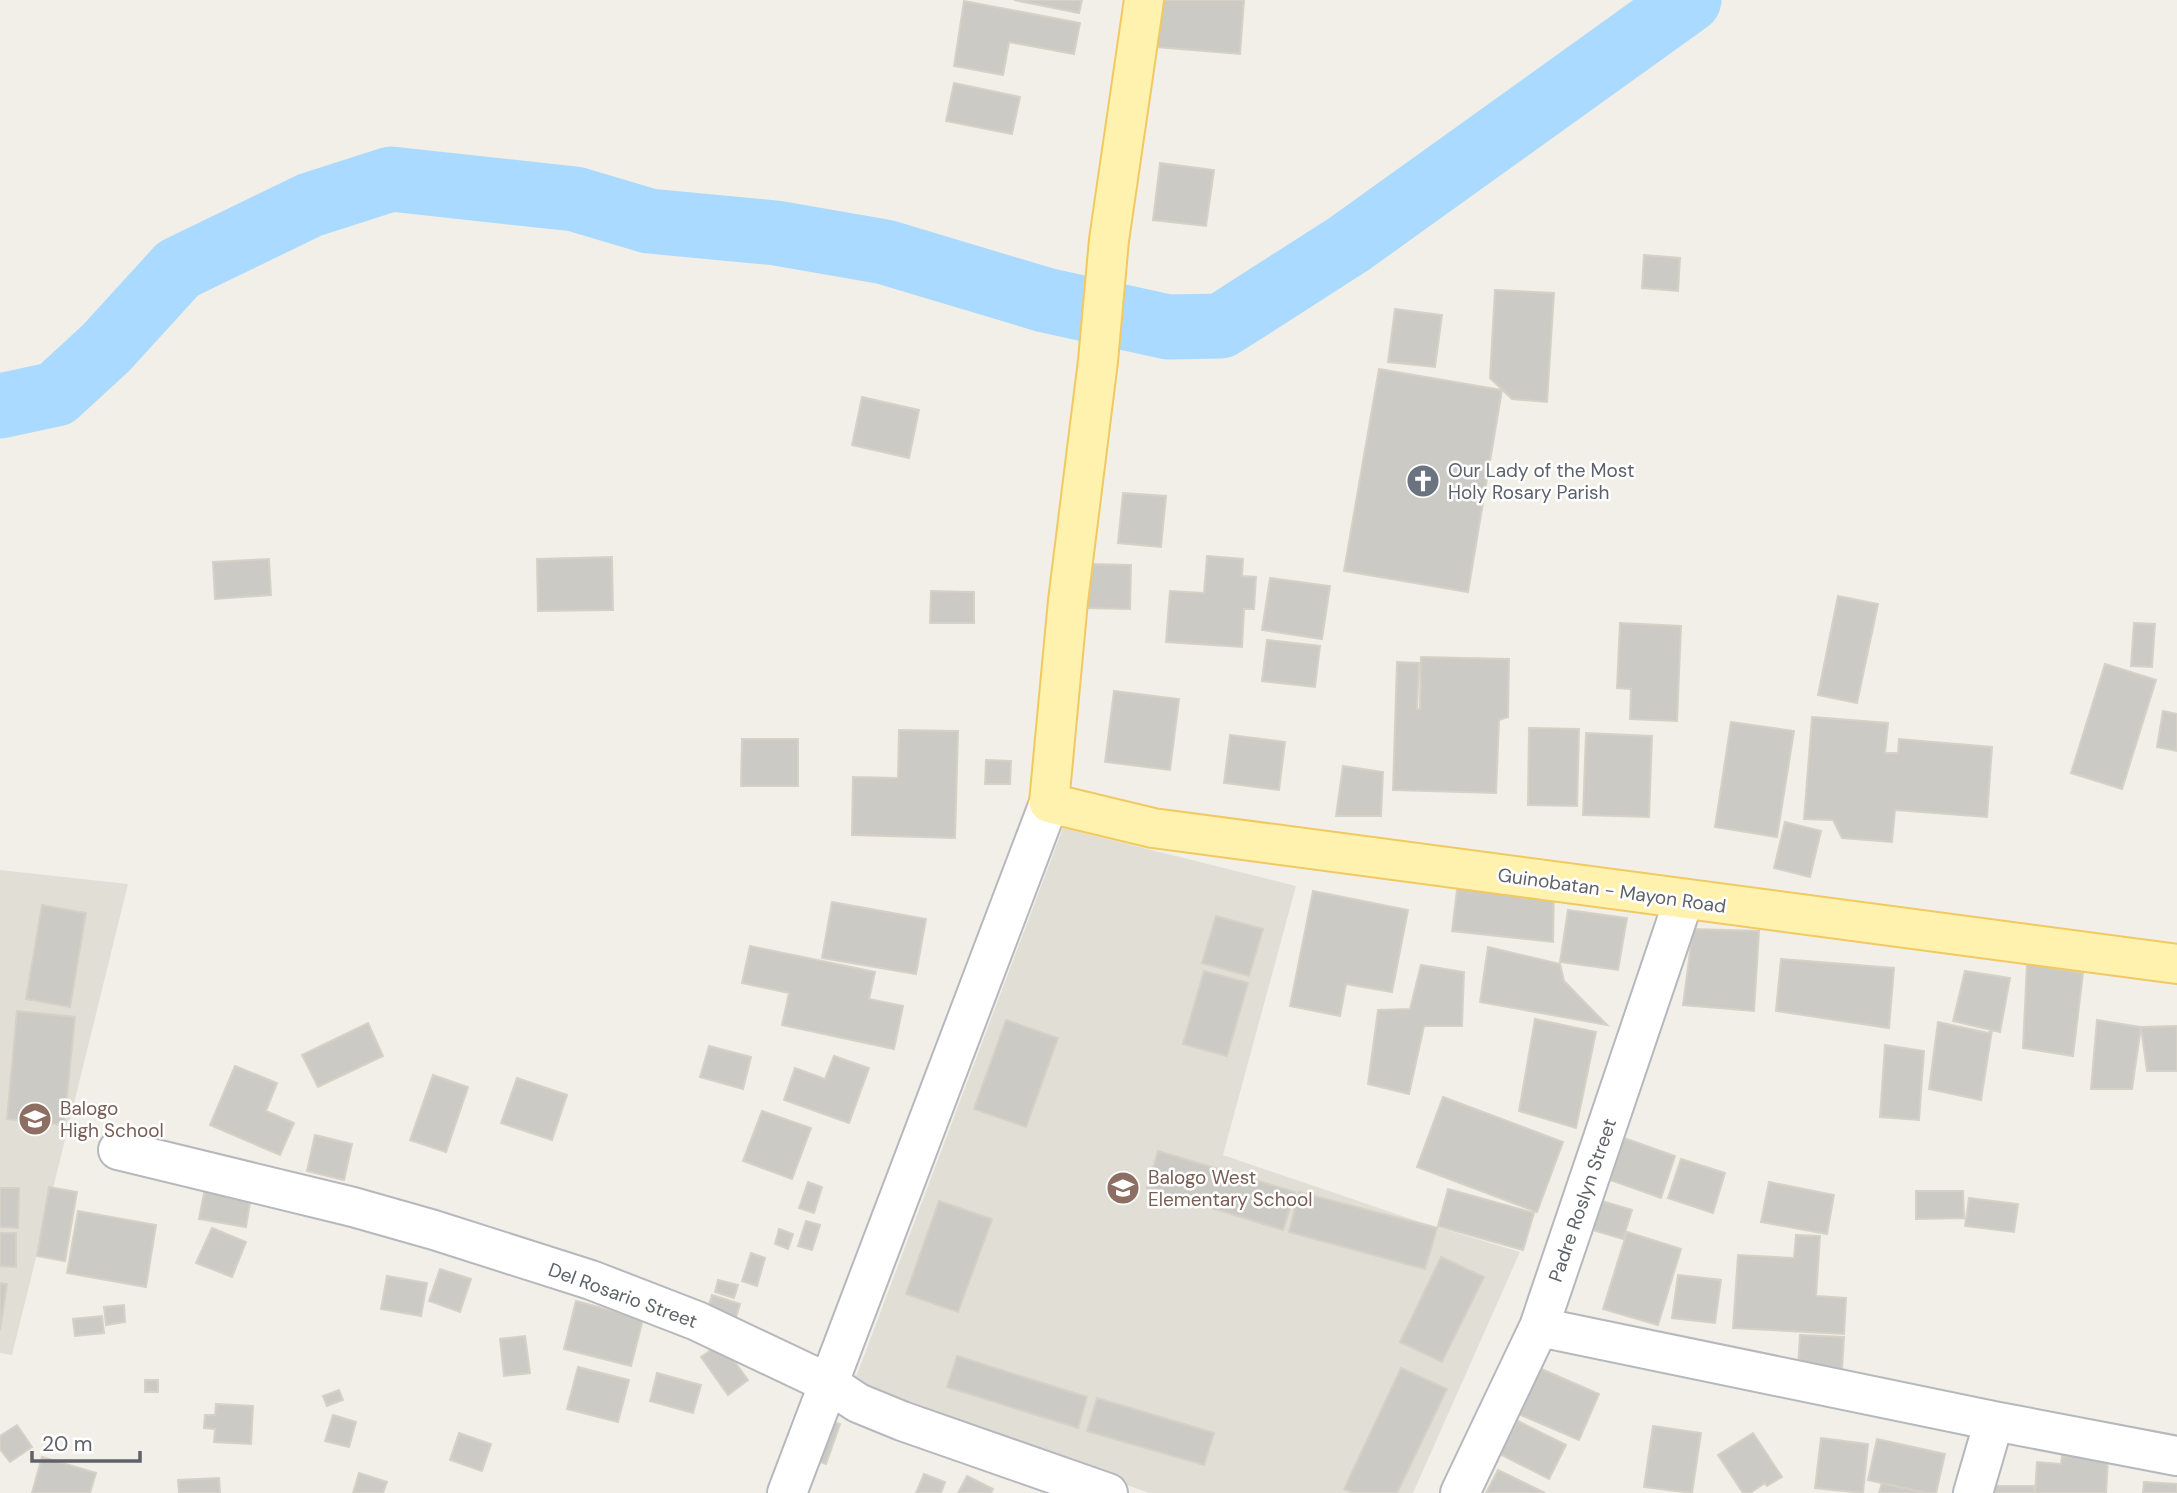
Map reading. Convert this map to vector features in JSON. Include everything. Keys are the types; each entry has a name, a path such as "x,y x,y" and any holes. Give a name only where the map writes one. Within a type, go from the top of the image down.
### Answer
{"main road":[{"path":"1049,803 1068,600 1098,361 1109,240 1144,0"},
{"name":"Guinobatan - Mayon Road","path":"1049,803 1153,828 2177,964"}],"street":[{"path":"787,1493 1049,803"},
{"name":"Padre Roslyn Street","path":"1460,1493 1539,1327 1684,899"},
{"name":"Del Rosario Street","path":"118,1150 353,1207 591,1280 697,1321 828,1383 858,1403 1108,1493"},
{"path":"1539,1327 2177,1456"},
{"path":"1973,1493 1994,1420"}],"shaded area":[{"name":"Balogo West Elementary School","path":"1063,828 1296,886 1223,1155 1414,1220 1520,1252 1413,1493 1149,1493 853,1385"},
{"name":"Balogo High School","path":"0,870 128,884 12,1355 0,1353"}],"building":[{"path":"1014,0 1082,0 1079,13"},
{"path":"1161,0 1244,0 1240,54 1157,47"},
{"path":"964,1 1080,23 1074,54 1009,42 1003,75 954,66"},
{"path":"954,83 1020,97 1012,134 946,121"},
{"path":"1160,163 1214,170 1206,226 1153,220"},
{"path":"1644,255 1680,258 1678,291 1642,288"},
{"path":"1495,290 1554,293 1547,402 1512,399 1490,378"},
{"path":"1395,309 1442,315 1435,367 1388,362"},
{"name":"Our Lady of the Most Holy Rosary Parish","path":"1379,369 1502,390 1468,592 1344,571"},
{"path":"862,397 919,410 909,458 852,445"},
{"path":"1123,493 1166,496 1161,547 1118,543"},
{"path":"1207,556 1243,559 1242,576 1256,577 1254,609 1244,609 1242,647 1166,642 1170,591 1204,593"},
{"path":"612,557 613,610 538,611 537,559"},
{"path":"269,559 271,595 215,599 213,562"},
{"path":"1089,564 1131,565 1130,609 1087,608"},
{"path":"1270,578 1330,586 1322,639 1262,630"},
{"path":"931,591 974,592 974,623 930,623"},
{"path":"1838,596 1878,604 1857,703 1818,695"},
{"path":"1620,623 1681,626 1677,721 1630,719 1631,689 1617,688"},
{"path":"2134,623 2155,624 2152,667 2131,666"},
{"path":"1267,640 1320,646 1315,687 1262,681"},
{"path":"1421,657 1509,659 1508,717 1499,720 1496,793 1393,790 1397,662 1419,663 1417,709 1420,709"},
{"path":"2105,664 2156,680 2122,789 2071,773"},
{"path":"1114,691 1179,699 1170,770 1105,762"},
{"path":"2163,711 2177,714 2177,751 2157,747"},
{"path":"1812,717 1888,723 1885,753 1898,753 1899,739 1992,747 1987,817 1895,810 1892,842 1842,838 1833,820 1804,819"},
{"path":"1731,722 1794,731 1777,837 1715,827"},
{"path":"1529,728 1579,729 1577,806 1528,805"},
{"path":"899,730 958,731 955,838 852,835 853,777 898,778"},
{"path":"1586,733 1652,736 1649,817 1583,815"},
{"path":"1230,735 1285,742 1279,790 1224,783"},
{"path":"742,739 798,739 798,786 741,786"},
{"path":"986,760 1011,761 1010,784 985,784"},
{"path":"1343,766 1383,772 1381,816 1336,816"},
{"path":"1785,822 1821,831 1810,877 1774,868"},
{"path":"1459,874 1554,887 1553,942 1452,931"},
{"path":"1313,891 1408,910 1392,992 1346,984 1340,1016 1290,1006"},
{"path":"832,902 926,919 916,974 822,958"},
{"path":"42,905 86,913 70,1007 26,999"},
{"path":"1568,910 1627,918 1618,970 1560,962"},
{"path":"1216,916 1263,929 1249,976 1202,963"},
{"path":"1693,929 1759,931 1754,1011 1683,1005"},
{"path":"750,946 875,972 869,999 903,1006 894,1049 782,1025 789,993 742,983"},
{"path":"1488,947 1560,964 1564,981 1607,1025 1480,1002"},
{"path":"1781,959 1894,968 1889,1028 1776,1011"},
{"path":"2027,964 2083,973 2073,1056 2023,1048"},
{"path":"1421,965 1464,972 1462,1026 1424,1026 1409,1094 1368,1084 1378,1010 1410,1009"},
{"path":"1204,971 1248,983 1227,1056 1183,1044"},
{"path":"1965,971 2010,978 2000,1032 1953,1021"},
{"path":"17,1011 75,1017 64,1125 7,1119"},
{"path":"1535,1019 1596,1032 1576,1128 1519,1111"},
{"path":"1006,1020 1058,1038 1026,1127 974,1109"},
{"path":"2097,1020 2141,1027 2132,1089 2091,1089"},
{"path":"1938,1022 1988,1033 1992,1030 1981,1100 1929,1089"},
{"path":"368,1023 383,1056 318,1087 302,1055"},
{"path":"2177,1026 2177,1071 2147,1071 2141,1027"},
{"path":"1885,1045 1924,1051 1919,1120 1880,1117"},
{"path":"709,1046 751,1057 743,1089 700,1077"},
{"path":"834,1056 869,1068 849,1123 784,1100 795,1068 825,1079"},
{"path":"235,1066 277,1083 266,1111 294,1123 280,1155 210,1125"},
{"path":"433,1075 468,1087 446,1152 410,1140"},
{"path":"517,1078 567,1095 552,1140 501,1123"},
{"path":"1443,1097 1563,1142 1537,1212 1417,1167"},
{"path":"762,1111 811,1128 792,1179 743,1161"},
{"path":"315,1135 352,1144 344,1180 307,1171"},
{"path":"1624,1138 1675,1156 1661,1198 1610,1180"},
{"path":"1158,1151 1295,1192 1283,1230 1147,1188"},
{"path":"1681,1159 1725,1173 1713,1213 1668,1198"},
{"path":"808,1182 822,1187 814,1213 799,1208"},
{"path":"1769,1182 1834,1195 1827,1234 1761,1222"},
{"path":"49,1187 77,1192 65,1261 37,1256"},
{"path":"0,1188 19,1188 18,1228 0,1227"},
{"path":"205,1188 251,1196 246,1227 199,1219"},
{"path":"1448,1189 1534,1213 1523,1250 1438,1226"},
{"path":"1916,1191 1963,1191 1964,1218 1916,1219"},
{"path":"1299,1192 1437,1228 1425,1269 1289,1232"},
{"path":"1592,1198 1632,1210 1623,1239 1583,1227"},
{"path":"1969,1198 2018,1204 2014,1232 1965,1226"},
{"path":"939,1201 992,1219 958,1312 906,1294"},
{"path":"78,1211 156,1225 146,1287 67,1273"},
{"path":"806,1221 820,1225 812,1250 798,1246"},
{"path":"212,1228 246,1242 232,1277 196,1263"},
{"path":"779,1229 793,1234 788,1249 775,1244"},
{"path":"1627,1232 1681,1249 1658,1325 1603,1309"},
{"path":"0,1233 16,1233 16,1267 0,1266"},
{"path":"1796,1235 1820,1236 1816,1296 1846,1298 1844,1334 1733,1328 1738,1255 1794,1258"},
{"path":"751,1253 765,1258 757,1286 742,1281"},
{"path":"1441,1257 1484,1277 1442,1362 1400,1342"},
{"path":"440,1269 471,1279 460,1312 429,1301"},
{"path":"1678,1275 1721,1280 1715,1323 1672,1318"},
{"path":"387,1276 427,1283 421,1316 381,1309"},
{"path":"718,1280 738,1285 734,1298 715,1292"},
{"path":"0,1283 7,1284 0,1330"},
{"path":"712,1295 740,1304 734,1324 706,1316"},
{"path":"576,1301 643,1319 631,1366 564,1349"},
{"path":"124,1305 125,1322 106,1325 104,1307"},
{"path":"102,1316 104,1333 75,1336 73,1319"},
{"path":"1800,1335 1844,1337 1842,1369 1798,1367"},
{"path":"525,1336 530,1373 504,1376 500,1339"},
{"path":"721,1343 748,1380 728,1395 701,1357"},
{"path":"957,1356 1087,1397 1078,1428 947,1387"},
{"path":"1530,1364 1599,1394 1579,1440 1509,1410"},
{"path":"578,1367 629,1380 618,1422 567,1409"},
{"path":"1401,1368 1447,1389 1397,1493 1353,1493 1344,1489"},
{"path":"657,1373 701,1385 693,1413 650,1401"},
{"path":"145,1380 158,1380 158,1392 145,1392"},
{"path":"339,1390 343,1400 327,1406 323,1396"},
{"path":"1097,1398 1214,1433 1204,1465 1087,1431"},
{"path":"216,1404 253,1406 251,1444 214,1442 215,1429 204,1428 205,1415 215,1415"},
{"path":"333,1415 356,1422 349,1447 325,1441"},
{"path":"817,1416 840,1424 826,1464 804,1456"},
{"path":"1518,1421 1566,1445 1549,1479 1500,1454"},
{"path":"17,1425 32,1447 10,1462 0,1449 0,1436"},
{"path":"1653,1426 1701,1433 1692,1493 1644,1487"},
{"path":"459,1433 491,1444 482,1471 450,1460"},
{"path":"1753,1433 1782,1477 1767,1486 1765,1483 1750,1493 1743,1493 1718,1455"},
{"path":"1821,1438 1868,1444 1863,1493 1815,1488"},
{"path":"1877,1439 1945,1454 1936,1493 1868,1480"},
{"path":"2062,1456 2108,1458 2106,1493 2035,1493 2037,1462 2061,1464"},
{"path":"42,1457 96,1473 90,1493 32,1493"},
{"path":"1498,1470 1545,1493 1486,1493"},
{"path":"359,1473 387,1482 383,1493 353,1493"},
{"path":"924,1474 945,1482 941,1493 916,1493"},
{"path":"967,1476 993,1489 991,1493 958,1493"},
{"path":"219,1478 220,1493 179,1493 178,1480"},
{"path":"2144,1482 2177,1484 2177,1493 2143,1493"},
{"path":"1882,1483 1923,1492 1923,1493 1879,1493"},
{"path":"1977,1486 2034,1486 2034,1493 1977,1493"}],"waterway":[{"path":"0,406 56,394 106,348 178,269 310,205 391,179 575,199 649,221 776,233 885,252 1045,300 1168,327 1221,326 1349,244 1689,0"}],"place":[{"name":"Our Lady of the Most Holy Rosary Parish","path":"1423,481"},
{"name":"Balogo High School","path":"35,1119"},
{"name":"Balogo West Elementary School","path":"1123,1188"}]}
